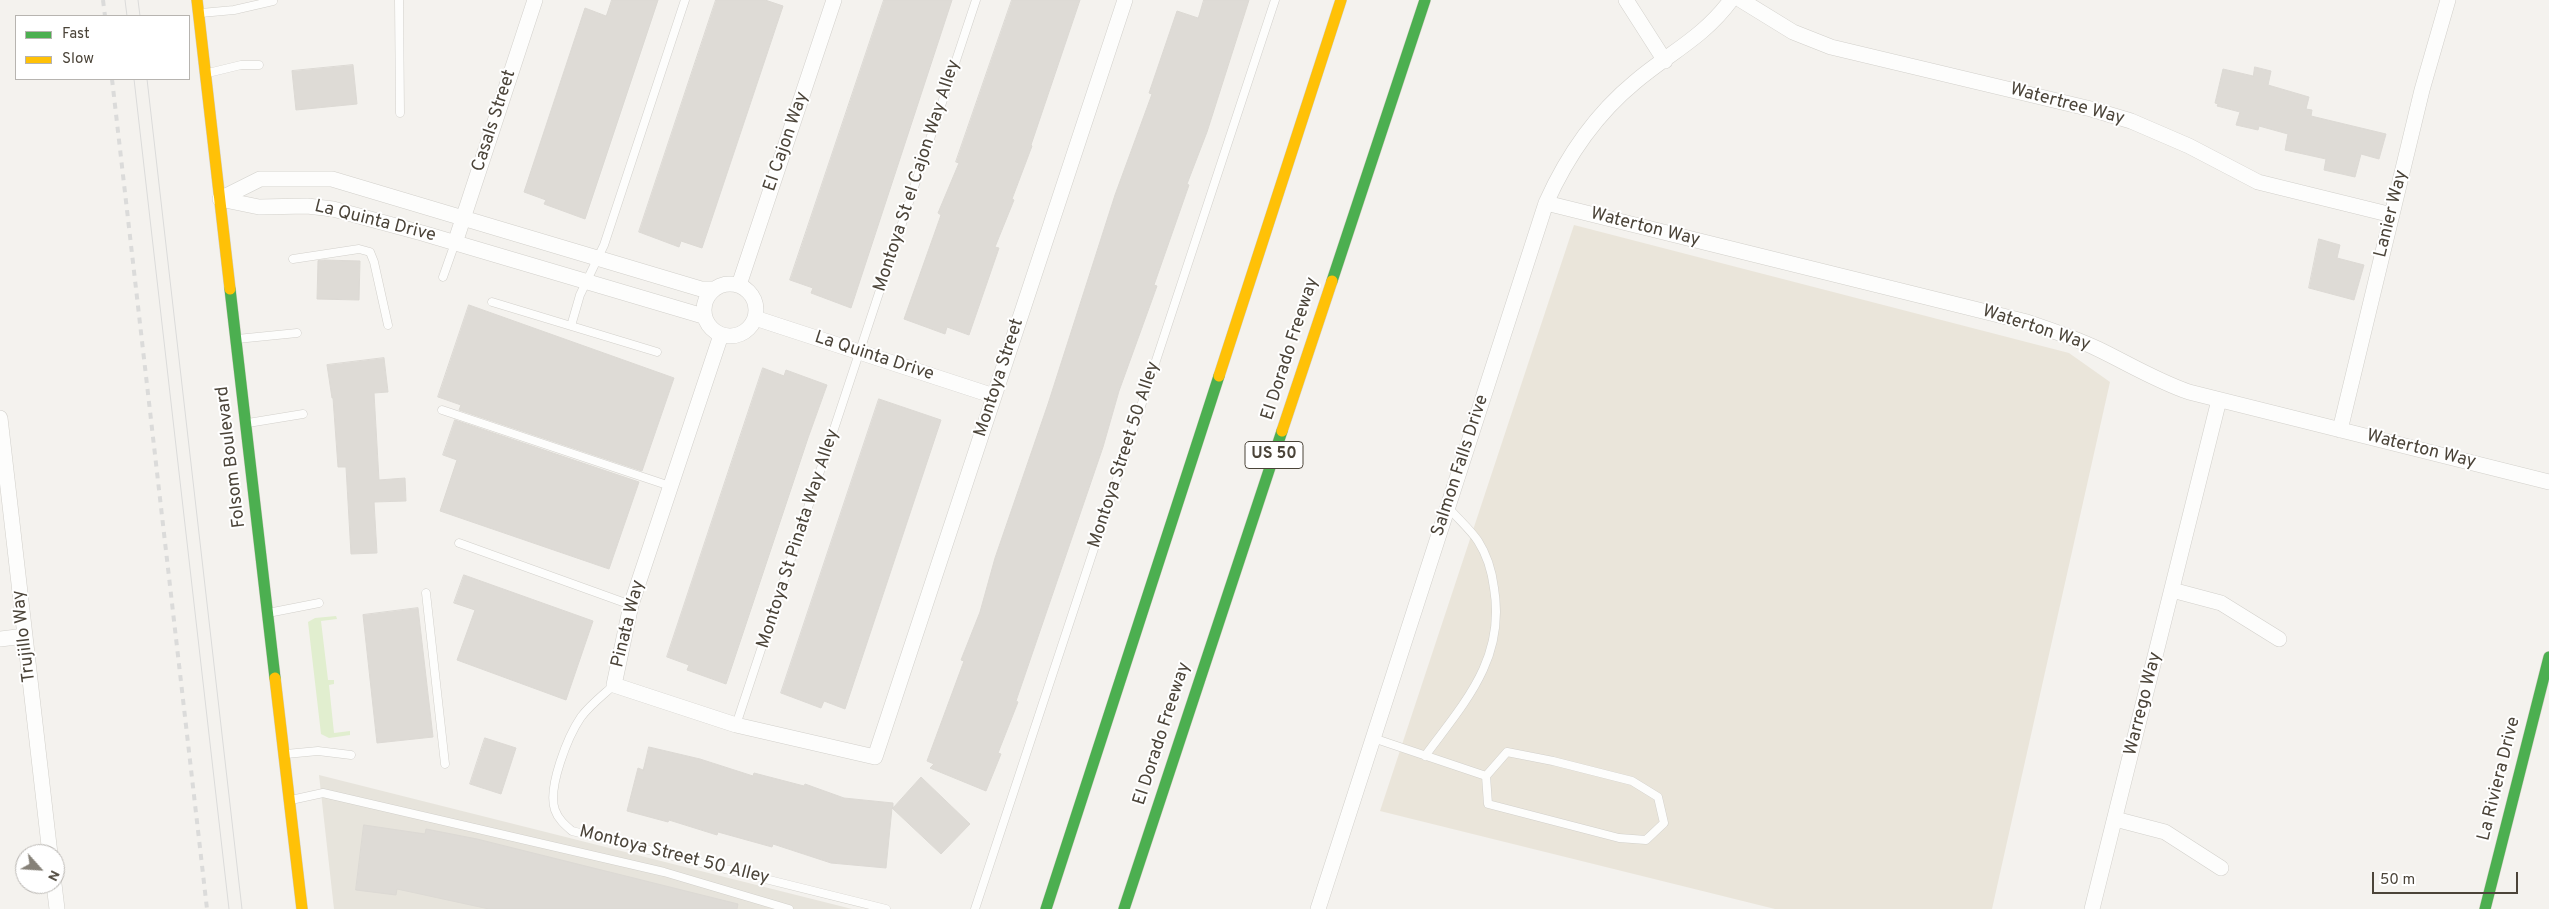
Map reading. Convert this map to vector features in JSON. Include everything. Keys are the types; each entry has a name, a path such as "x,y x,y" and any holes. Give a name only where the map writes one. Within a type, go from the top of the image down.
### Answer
{"main road":[{"name":"Folsom Boulevard","path":"197,0 302,909"},
{"path":"1046,909 1341,0"},
{"name":"El Dorado Freeway","path":"1124,909 1425,0"},
{"name":"La Riviera Drive","path":"2485,909 2549,657"}],"street":[{"name":"Casals Street","path":"455,243 535,0"},
{"name":"El Cajon Way","path":"739,285 834,0"},
{"name":"Montoya Street","path":"875,757 1125,0"},
{"path":"1626,0 1664,60"},
{"name":"Salmon Falls Drive","path":"1318,909 1546,203 1562,169 1593,124 1637,80 1704,31 1731,0"},
{"name":"Watertree Way","path":"1741,0 1793,32 1831,47 2091,109 2131,121 2189,146 2258,182 2392,215"},
{"name":"Lanier Way","path":"2340,430 2425,80 2448,0"},
{"name":"La Quinta Drive","path":"220,199 260,179 332,179 701,289 713,289"},
{"name":"La Quinta Drive","path":"220,199 259,207 307,206 333,209 703,316"},
{"name":"Waterton Way","path":"1546,203 2026,322 2064,334 2100,350 2160,382 2219,400 2549,482"},
{"path":"723,284 739,285 752,294 755,302 755,318 741,333 735,336 721,335 710,327 703,316 705,300 713,289 723,284"},
{"name":"La Quinta Drive","path":"755,318 994,396"},
{"name":"Pinata Way","path":"721,335 631,605 614,685 736,725 875,757"},
{"name":"Warrego Way","path":"2092,909 2219,400"},
{"name":"Trujillo Way","path":"0,418 49,844"},
{"path":"2172,590 2221,603 2279,639"},
{"path":"0,639 25,636"},
{"path":"2115,819 2165,832 2221,868"},
{"path":"55,894 57,909"}],"lane":[{"path":"400,0 400,113"},
{"path":"571,326 586,281 598,257 685,0"},
{"name":"Montoya St el Cajon Way Alley","path":"859,352 976,0"},
{"name":"Montoya Street 50 Alley","path":"975,909 1275,0"},
{"path":"199,14 234,10 273,1"},
{"path":"206,73 241,65 259,65"},
{"path":"443,277 455,243"},
{"path":"293,259 359,249 370,252 388,325"},
{"path":"492,302 657,352"},
{"path":"236,339 297,333"},
{"name":"Montoya St Pinata Way Alley","path":"736,725 859,352"},
{"path":"442,410 670,486"},
{"path":"246,424 303,414"},
{"path":"1425,756 1468,698 1491,655 1496,628 1496,601 1491,572 1478,541 1448,507"},
{"path":"459,543 631,605"},
{"path":"426,593 444,764"},
{"path":"268,613 319,603"},
{"name":"Montoya Street 50 Alley","path":"614,685 581,717 568,741 554,784 552,797 555,810 562,822 572,831 886,909"},
{"path":"1373,738 1486,776"},
{"path":"284,755 318,751 351,755"},
{"path":"1507,752 1553,761 1632,781 1658,797 1664,823 1646,840 1619,838 1488,804 1486,776 1507,752"},
{"path":"289,800 323,793 664,872 789,909"}],"shaded area":[{"path":"1574,225 2069,353 2110,382 1992,909 1775,909 1380,811"},
{"path":"319,775 852,909 334,909"}],"green space":[{"path":"336,616 337,619 321,621 328,680 334,680 334,684 329,685 334,733 350,731 350,735 329,738 321,734 308,622 315,618"}],"building":[{"path":"612,0 658,0 585,219 544,204 546,200 524,192 585,8 606,16"},
{"path":"716,0 765,0 783,6 702,248 681,241 679,247 639,232"},
{"path":"884,0 952,0 851,308 811,293 813,288 790,280"},
{"path":"1012,0 1080,0 1032,146 1012,199 1014,200 995,247 999,248 969,335 947,327 945,334 904,319 941,215 938,213 959,163 956,162"},
{"path":"1204,0 1249,0 1207,132 1187,184 1189,185 1154,285 1157,286 1119,391 1103,447 1016,701 1018,702 998,753 1001,754 986,791 930,768 934,764 927,761 964,661 961,660 980,612 995,558 1048,404 1115,195 1152,94 1149,93 1177,11 1198,18"},
{"path":"353,65 357,104 296,110 292,71"},
{"path":"2255,67 2271,71 2268,85 2309,97 2306,109 2312,110 2311,116 2386,134 2379,159 2361,154 2355,177 2324,170 2326,159 2285,150 2288,134 2259,126 2258,130 2236,125 2240,112 2217,106 2218,104 2215,103 2223,69 2253,76"},
{"path":"2319,239 2340,245 2337,258 2364,265 2354,300 2309,288"},
{"path":"318,261 360,261 359,300 317,299"},
{"path":"469,305 674,378 642,471 459,410 461,405 438,397"},
{"path":"384,358 388,392 374,393 379,480 405,478 406,501 374,502 377,553 351,554 346,467 338,467 333,398 327,365"},
{"path":"763,368 784,376 786,370 827,385 726,684 687,670 689,665 667,657"},
{"path":"879,399 941,420 845,709 824,701 821,708 781,693"},
{"path":"455,420 639,482 609,569 440,511 457,460 443,455"},
{"path":"464,575 593,621 566,700 457,660 475,610 454,603"},
{"path":"418,608 433,737 377,743 363,615"},
{"path":"485,738 516,748 501,794 470,784"},
{"path":"649,747 700,759 753,776 754,773 804,786 805,784 844,798 893,803 893,808 921,777 970,824 941,854 892,808 886,868 831,863 773,844 772,847 718,832 717,835 669,820 668,822 627,811 638,768 643,770"},
{"path":"364,825 425,834 426,829 477,839 738,904 737,909 489,909 397,889 396,895 356,890"}],"tram line":[{"path":"125,0 127,15"},
{"path":"138,0 140,15"},
{"path":"134,80 229,909"},
{"path":"147,80 242,909"}],"railway":[{"path":"103,0 105,15"},
{"path":"112,80 207,909"}],"traffic: fast":[{"path":"1332,281 1425,0"},
{"path":"230,289 275,678"},
{"path":"1046,909 1219,376"},
{"path":"1124,909 1282,431"},
{"path":"2485,909 2549,657"}],"traffic: slow":[{"path":"197,0 230,289"},
{"path":"1219,376 1341,0"},
{"path":"1282,431 1332,281"},
{"path":"275,678 302,909"}]}
